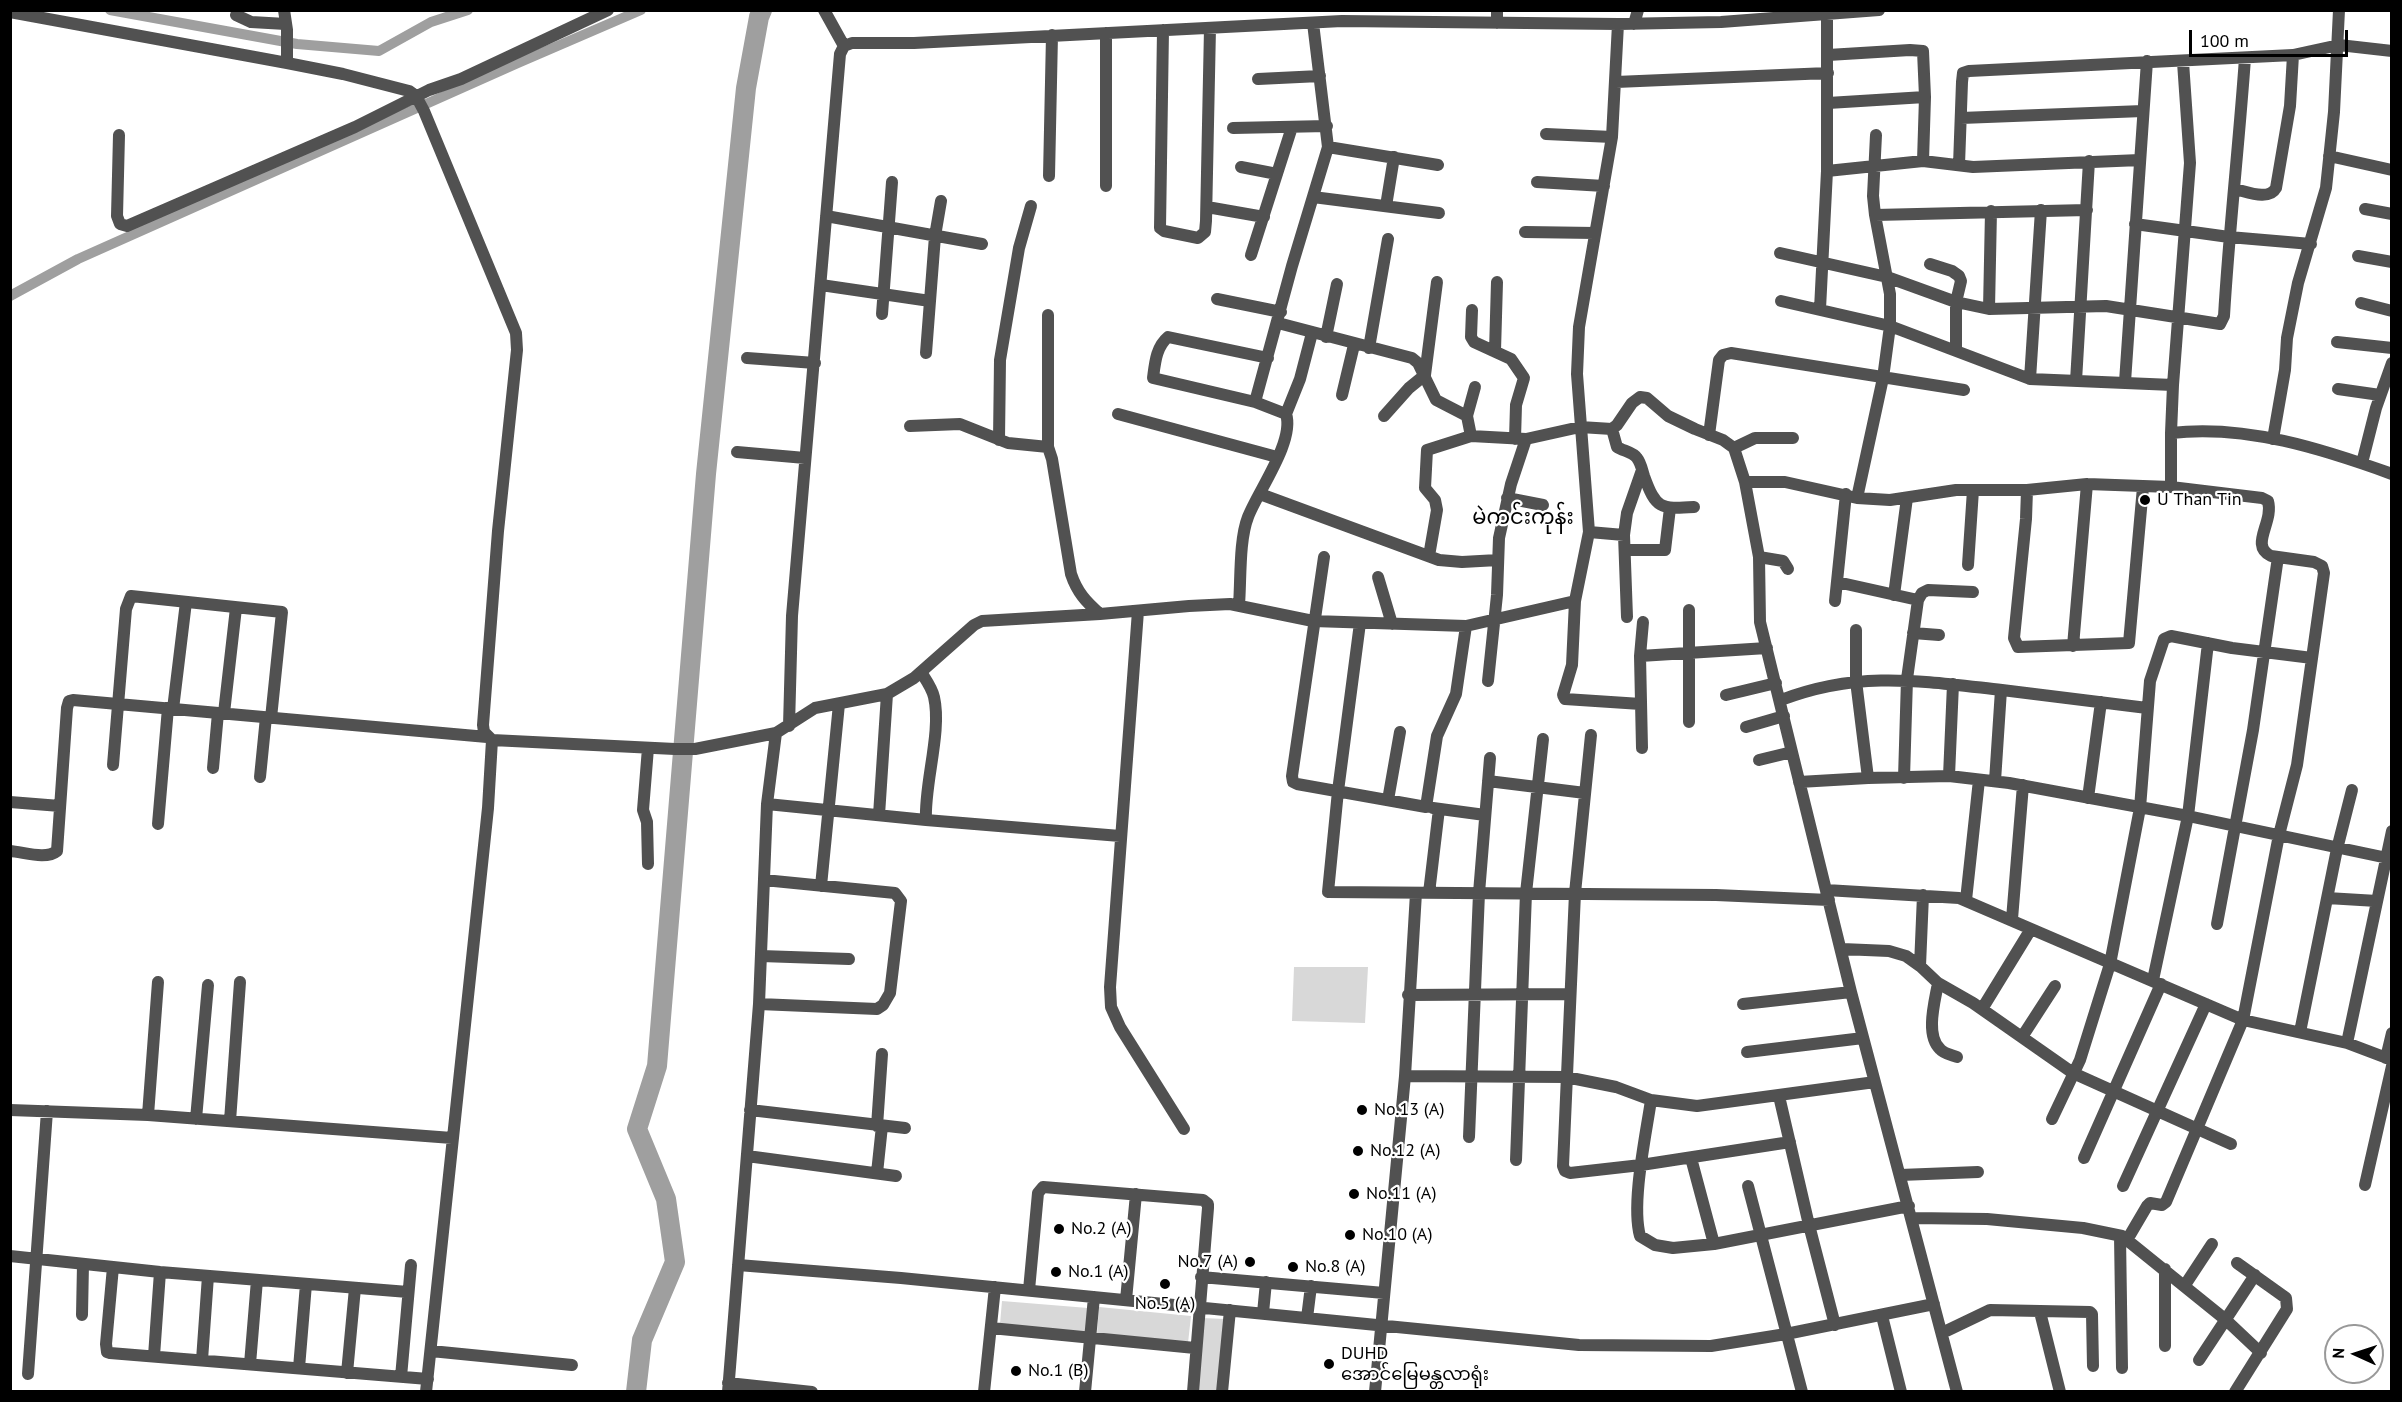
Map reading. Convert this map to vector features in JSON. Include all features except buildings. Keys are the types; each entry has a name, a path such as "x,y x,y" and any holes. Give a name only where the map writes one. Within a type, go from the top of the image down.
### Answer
{"street":[{"path":"284,10 287,27 287,58"},
{"path":"119,135 117,216 120,224 127,226 355,127 420,103 461,79 608,10"},
{"path":"824,10 844,46"},
{"path":"1634,24 1638,10"},
{"path":"789,726 792,616 840,54 844,46 852,43 914,43 1497,16 1634,24 1733,16 1827,15 1880,10"},
{"path":"2273,439 2285,370 2289,327 2298,283 2326,188 2339,45 2339,10"},
{"path":"12,12 67,16 287,58 409,91 420,103 510,316 517,342 485,691 483,725 490,739 481,877 427,1385 401,1377 107,1352 113,1267"},
{"path":"236,15 251,22 287,27"},
{"path":"1820,309 1827,171 1827,15"},
{"path":"1255,402 1292,266 1328,147 1313,23"},
{"path":"1618,24 1617,82 1612,137 1579,327 1577,374 1588,531 1575,601 1572,665 1564,698 1641,704"},
{"path":"1163,30 1160,228 1164,231 1198,238 1205,232 1210,28"},
{"path":"1106,186 1107,33"},
{"path":"1049,177 1052,35"},
{"path":"1959,165 1963,73 1969,71 2293,55 2339,45 2391,51"},
{"path":"1828,55 1923,51 1925,97 1923,161"},
{"path":"2235,189 2268,195 2276,188 2290,106 2293,55"},
{"path":"1780,253 1887,277 1956,302 1989,309 2082,306 2130,309 2216,325 2222,322 2224,316 2246,58"},
{"path":"2125,382 2147,61"},
{"path":"2171,487 2173,385 2190,164 2183,62"},
{"path":"1617,82 1827,74"},
{"path":"1258,79 1320,76"},
{"path":"1828,103 1925,97"},
{"path":"1961,118 2143,111"},
{"path":"1233,128 1327,126"},
{"path":"1251,255 1293,127"},
{"path":"1546,134 1612,137"},
{"path":"1835,601 1852,496 1883,378 1890,326 1887,277 1875,215 1875,135"},
{"path":"1328,147 1438,165"},
{"path":"2330,156 2391,170"},
{"path":"1386,206 1394,158"},
{"path":"1827,171 1923,161 1973,166 2140,160"},
{"path":"2076,381 2089,161"},
{"path":"1241,167 1277,174"},
{"path":"1537,182 1604,186"},
{"path":"882,314 892,183"},
{"path":"1313,196 1439,213"},
{"path":"926,353 935,236 941,201"},
{"path":"999,440 1000,360 1018,248 1031,206"},
{"path":"1206,207 1264,217"},
{"path":"2365,209 2391,214"},
{"path":"2030,379 2041,210"},
{"path":"1875,215 2087,210"},
{"path":"1989,309 1990,211"},
{"path":"826,216 982,244"},
{"path":"2136,224 2229,237 2311,244"},
{"path":"1525,232 1594,233"},
{"path":"1369,348 1388,239"},
{"path":"2358,256 2391,262"},
{"path":"1930,264 1959,276 1961,280 1956,302 1956,349"},
{"path":"1384,416 1409,388 1425,375 1437,282"},
{"path":"1495,351 1497,282"},
{"path":"1326,337 1336,284"},
{"path":"821,285 930,301"},
{"path":"1217,299 1279,318 1312,333 1412,358 1425,375 1436,400 1467,416"},
{"path":"1781,301 1890,326 1956,349 2030,379 2173,385"},
{"path":"2361,303 2391,311"},
{"path":"1472,310 1471,337 1474,342 1511,359 1524,378 1516,405 1521,439 1499,538 1495,618 1488,681"},
{"path":"1048,315 1048,447 1075,588 1084,600 1100,614"},
{"path":"1239,605 1247,518 1287,432 1289,422 1286,414 1300,379 1312,333"},
{"path":"1268,358 1168,336 1156,356 1153,378 1255,402 1286,414"},
{"path":"2337,342 2391,348"},
{"path":"1342,395 1354,345"},
{"path":"1703,433 1719,360 1723,355 1731,353 1964,390"},
{"path":"747,358 814,363"},
{"path":"2362,463 2391,363"},
{"path":"1471,436 1467,416 1475,387"},
{"path":"2338,390 2385,389"},
{"path":"1429,556 1437,510 1435,500 1425,488 1425,453 1429,448 1471,436 1521,439 1580,427 1612,429 1632,403 1640,397 1647,398 1668,416 1734,447 1745,482 1759,557 1760,622 1851,992 1957,1392"},
{"path":"1118,414 1277,457"},
{"path":"910,426 960,424 999,440 1048,447"},
{"path":"1612,429 1617,447 1636,456 1653,498 1659,504 1670,508 1694,507"},
{"path":"2171,433 2201,429 2273,439 2362,463 2391,474"},
{"path":"1734,447 1755,438 1794,438"},
{"path":"737,452 805,458"},
{"path":"1627,617 1624,535 1627,513 1642,470"},
{"path":"1745,482 1785,482 1852,496 1890,500 1956,490 2027,490 2087,484 2143,488 2171,487 2262,498 2268,501 2271,510 2262,538 2261,547 2265,553 2322,566 2324,573 2297,765 2279,835 2243,1020 2166,1202 2162,1205 2150,1203 2124,1238 2122,1368"},
{"path":"2073,646 2087,484"},
{"path":"2027,490 2014,638 2018,647 2129,643 2143,488"},
{"path":"1968,565 1973,490"},
{"path":"1260,494 1439,560 1462,562 1498,560"},
{"path":"1507,498 1543,505"},
{"path":"1894,596 1907,498"},
{"path":"1625,550 1665,550 1670,508"},
{"path":"1588,531 1624,535"},
{"path":"1324,557 1313,621 1293,782 1426,807 1485,815"},
{"path":"1759,557 1783,561 1788,569"},
{"path":"2217,924 2237,826 2278,557"},
{"path":"1378,577 1392,624"},
{"path":"1837,582 1918,600"},
{"path":"1904,778 1907,679 1918,600 1922,592 1928,590 1973,592"},
{"path":"114,765 126,609 129,599 135,596 282,613 260,777"},
{"path":"10,851 52,855 57,851 69,701 269,717 490,739 695,749 776,733 808,711 887,694 921,672 974,625 982,621 1239,605 1313,621 1466,626 1575,601"},
{"path":"158,824 170,709 186,602"},
{"path":"213,768 236,608"},
{"path":"1689,610 1689,723"},
{"path":"1138,611 1120,836 1110,987 1111,1007 1120,1028 1184,1129"},
{"path":"1642,748 1640,656 1643,622"},
{"path":"1360,623 1327,891 1923,895 1966,900 2243,1020 2347,1043 2390,1061"},
{"path":"1426,807 1437,736 1456,694 1466,626"},
{"path":"1856,630 1856,681 1868,778"},
{"path":"1913,633 1939,635"},
{"path":"2052,1119 2080,1060 2110,964 2140,808 2150,681 2164,639 2171,636 2312,658"},
{"path":"2084,1158 2114,1091 2157,982 2188,816 2208,643"},
{"path":"1640,656 1767,648"},
{"path":"921,672 934,698 935,715 926,820"},
{"path":"1781,700 1809,689 1856,681 1907,679 2147,708"},
{"path":"1726,696 1776,683"},
{"path":"1949,776 1953,684"},
{"path":"1995,781 2001,690"},
{"path":"879,815 887,694"},
{"path":"2088,798 2101,702"},
{"path":"821,886 839,704"},
{"path":"1746,727 1784,716"},
{"path":"1388,800 1400,732"},
{"path":"776,733 767,804 759,1004 728,1387 813,1392"},
{"path":"1591,735 1575,892 1566,1077 1563,1166 1565,1171 1570,1173 1641,1165 1790,1142"},
{"path":"1516,1160 1526,893 1543,739"},
{"path":"648,748 643,810 647,822 648,864"},
{"path":"1759,760 1792,752"},
{"path":"1468,1137 1473,1077 1479,893 1490,758"},
{"path":"1799,782 1949,776 1995,781 2188,816 2388,859"},
{"path":"1966,900 1979,780"},
{"path":"1488,781 1585,793"},
{"path":"2012,919 2023,785"},
{"path":"2300,1032 2337,849 2352,790"},
{"path":"10,802 60,806"},
{"path":"767,804 1120,836"},
{"path":"1429,893 1439,809"},
{"path":"2347,1043 2388,859 2391,831"},
{"path":"759,1004 877,1009 890,993 902,901 895,893 764,880"},
{"path":"1375,1392 1404,1076 1416,893"},
{"path":"1920,966 1923,895"},
{"path":"2327,898 2377,901"},
{"path":"1982,1009 2031,929"},
{"path":"1842,950 1889,951 1906,956 1938,983 1982,1009 2073,1073 2231,1144"},
{"path":"761,956 849,959"},
{"path":"148,1115 158,982"},
{"path":"230,1121 240,982"},
{"path":"1938,983 1933,1024 1935,1042 1940,1049 1957,1057"},
{"path":"196,1119 208,985"},
{"path":"2022,1037 2055,986"},
{"path":"1743,1004 1851,992"},
{"path":"1408,995 1570,994"},
{"path":"2124,1186 2206,1004"},
{"path":"2365,1185 2390,1061 2391,1033"},
{"path":"1748,1053 1863,1038"},
{"path":"877,1173 882,1054"},
{"path":"1404,1076 1566,1077 1616,1087 1651,1100 1702,1106 1875,1082"},
{"path":"1779,1096 1835,1325"},
{"path":"1651,1100 1641,1165 1637,1226 1640,1236 1655,1245 1665,1248 1714,1244 1809,1225 1911,1212 2083,1228 2124,1238 2185,1285 2261,1353"},
{"path":"10,1110 148,1115 452,1138"},
{"path":"750,1110 905,1128"},
{"path":"28,1374 47,1111"},
{"path":"747,1155 896,1176"},
{"path":"1691,1158 1714,1244"},
{"path":"1900,1175 1978,1172"},
{"path":"1748,1186 1802,1392"},
{"path":"1029,1290 1038,1193 1043,1187 1203,1200 1208,1204 1193,1392"},
{"path":"1126,1300 1136,1194"},
{"path":"2185,1285 2212,1244"},
{"path":"10,1256 160,1272 408,1292"},
{"path":"2235,1392 2261,1353 2287,1309 2288,1303 2286,1298 2236,1263"},
{"path":"82,1315 83,1264"},
{"path":"401,1377 411,1265"},
{"path":"738,1265 1029,1290 1579,1345 1701,1347 1835,1325 1934,1304"},
{"path":"2165,1269 2165,1346"},
{"path":"154,1356 160,1272"},
{"path":"2199,1360 2255,1275"},
{"path":"202,1360 208,1276"},
{"path":"1201,1276 1384,1293"},
{"path":"250,1364 257,1280"},
{"path":"1263,1313 1266,1282"},
{"path":"299,1368 306,1284"},
{"path":"1307,1318 1311,1286"},
{"path":"984,1392 995,1287"},
{"path":"348,1373 355,1288"},
{"path":"1084,1392 1094,1297"},
{"path":"1222,1392 1230,1310"},
{"path":"1942,1333 1990,1310 2086,1311 2092,1314 2093,1366"},
{"path":"2040,1312 2060,1392"},
{"path":"1882,1316 1901,1392"},
{"path":"991,1328 1195,1348"},
{"path":"431,1351 572,1365"}],"shaded area":[{"path":"1294,967 1368,967 1365,1023 1292,1021"},
{"path":"1002,1301 1088,1308 1086,1332 1000,1324"},
{"path":"1099,1307 1191,1316 1188,1343 1097,1334"},
{"path":"1202,1318 1225,1319 1219,1391 1196,1392"}],"waterway":[{"path":"110,10 297,44 379,51 431,22 468,10"},
{"path":"10,296 78,259 641,10"},
{"path":"636,1392 642,1340 675,1262 666,1199 637,1129 657,1066 706,474 746,88 762,10"}],"place":[{"name":"U Than Tin","path":"2145,500"},
{"name":"No.13 (A)","path":"1362,1110"},
{"name":"No.12 (A)","path":"1358,1151"},
{"name":"No.11 (A)","path":"1354,1194"},
{"name":"No.2 (A)","path":"1059,1229"},
{"name":"No.10 (A)","path":"1350,1235"},
{"name":"No.7 (A)","path":"1250,1262"},
{"name":"No.8 (A)","path":"1293,1267"},
{"name":"No.1 (A)","path":"1056,1272"},
{"name":"No.5 (A)","path":"1165,1284"},
{"name":"DUHD အောင်မြေမန္တလာရုံး","path":"1329,1364"},
{"name":"No.1 (B)","path":"1016,1371"}],"district":[{"name":"မဲကင်းကုန်း","path":"1523,518"}]}
